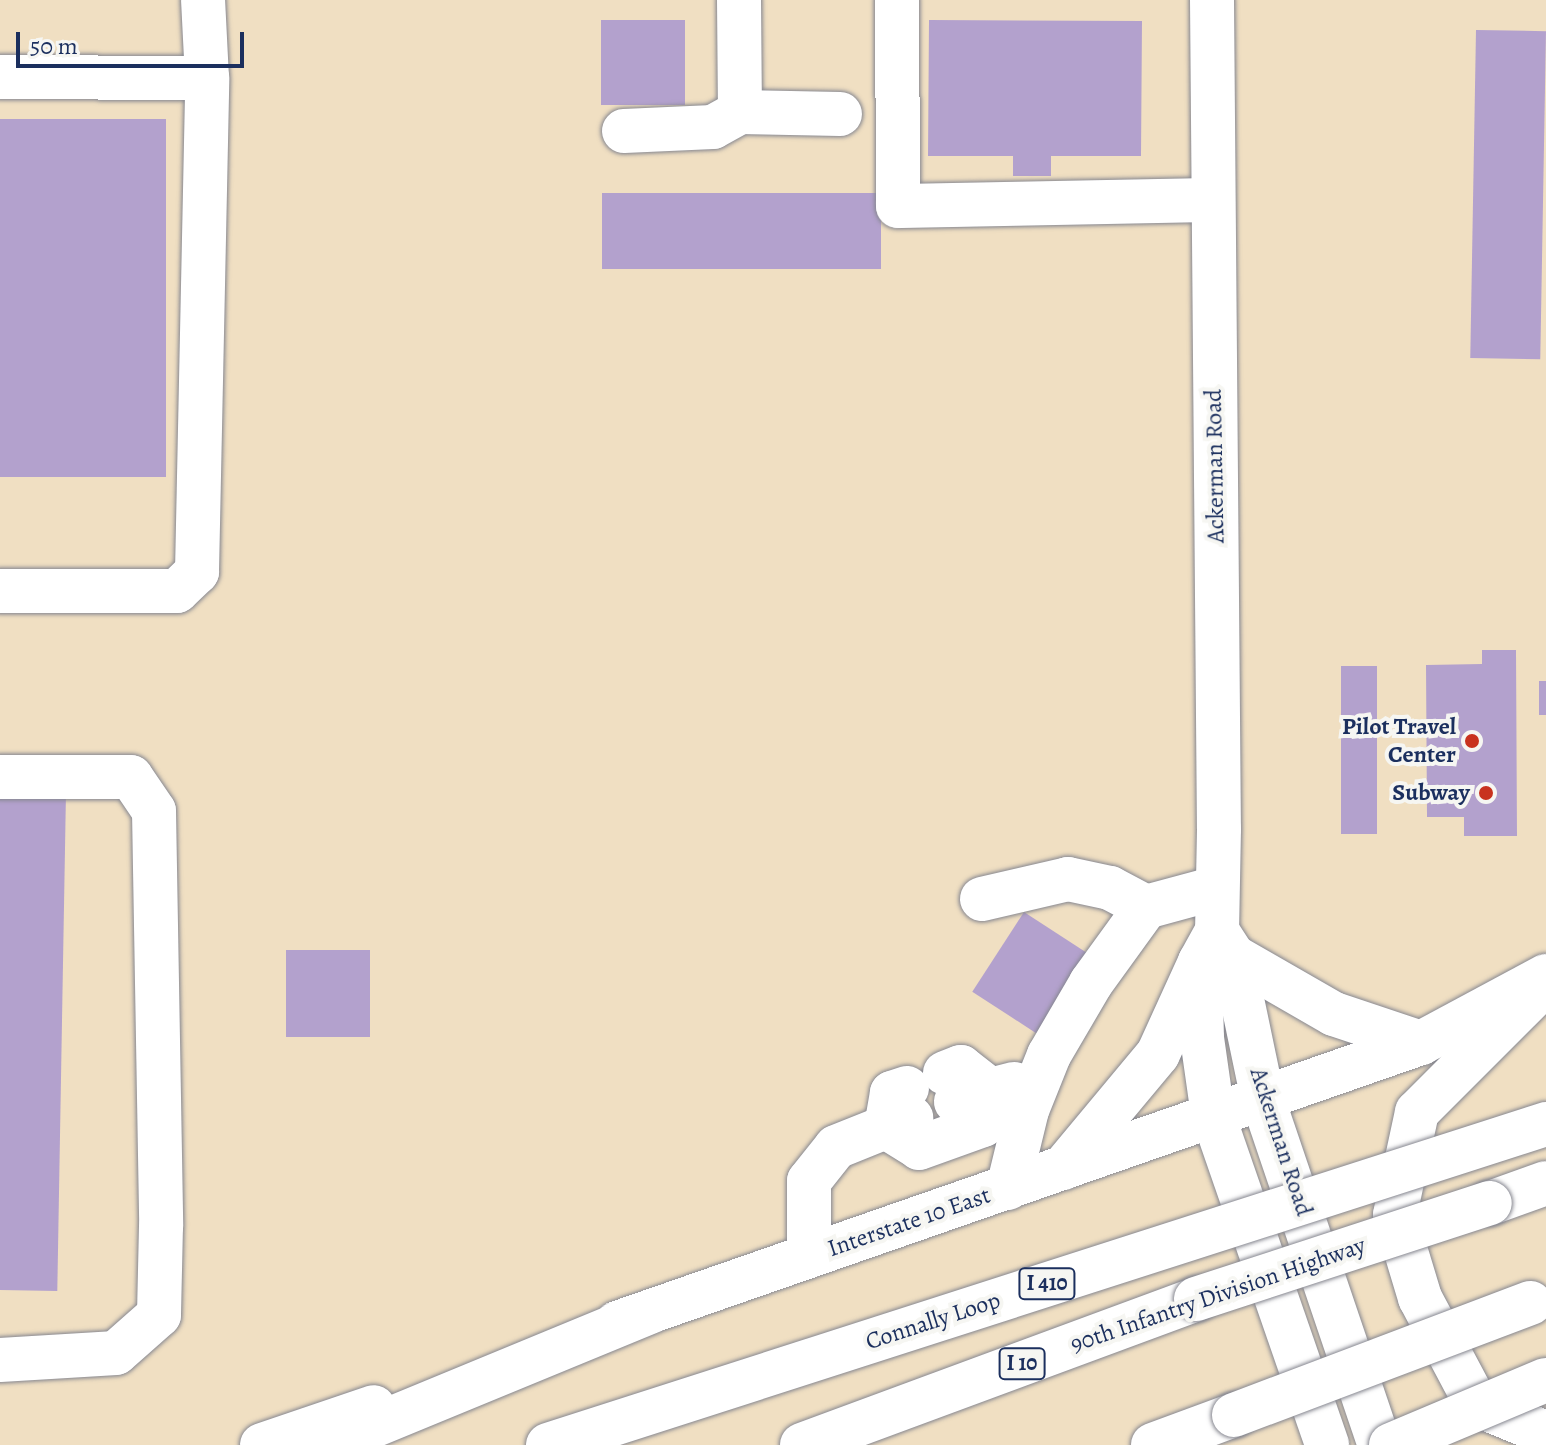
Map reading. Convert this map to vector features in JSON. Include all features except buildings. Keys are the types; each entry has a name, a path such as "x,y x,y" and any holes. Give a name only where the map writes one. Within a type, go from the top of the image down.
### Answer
{"main road":[{"path":"0,591 177,591 197,572 207,78 203,0"},
{"path":"739,0 740,112"},
{"path":"897,0 898,206 1213,200"},
{"name":"Ackerman Road","path":"1212,0 1217,950 1202,1038 1213,1115 1327,1445"},
{"path":"0,77 207,78"},
{"path":"624,131 713,127 740,112 840,114"},
{"path":"0,777 131,777 154,811 161,1226 159,1315 116,1353 0,1360"},
{"path":"982,899 1068,879 1110,888 1146,907"},
{"path":"1008,1188 1040,1078 1091,983 1146,907 1216,888"},
{"path":"1062,1169 1158,1054 1217,950 1334,1014 1421,1043"},
{"name":"Ackerman Road","path":"1217,950 1263,1100 1380,1445"},
{"name":"Interstate 10 East","path":"262,1445 1421,1043 1546,976"},
{"path":"1546,983 1417,1112 1395,1215 1420,1298 1477,1405 1546,1433"},
{"path":"809,1256 809,1181 836,1147 934,1099 1040,1078"},
{"name":"Connally Loop","path":"548,1445 1546,1124"},
{"name":"90th Infantry Division Highway","path":"802,1445 1196,1299 1546,1183"},
{"path":"1153,1445 1538,1301"},
{"path":"327,1445 652,1311"},
{"path":"1391,1445 1546,1380"},
{"path":"793,1445 848,1428"}],"place":[{"name":"Pilot Travel Center","path":"1472,741"},
{"name":"Subway","path":"1486,793"}]}
